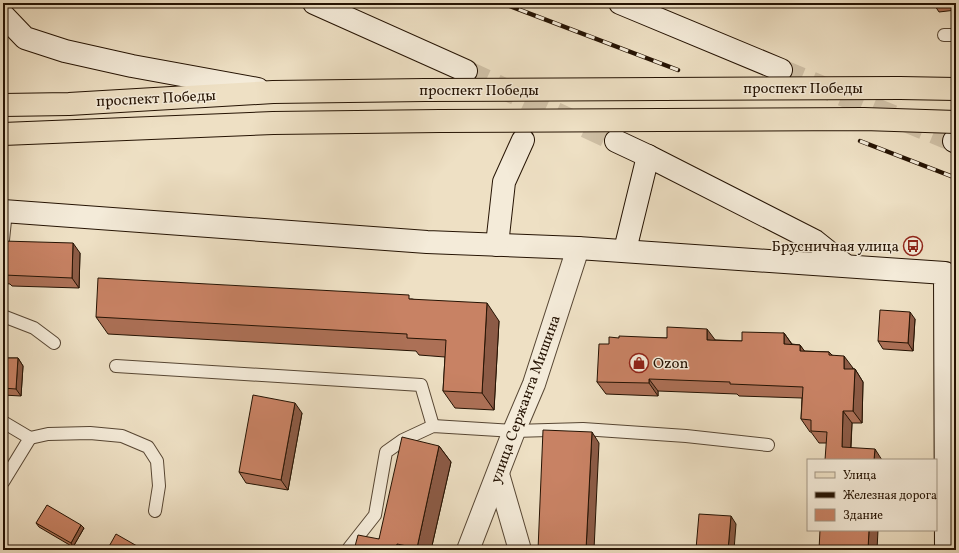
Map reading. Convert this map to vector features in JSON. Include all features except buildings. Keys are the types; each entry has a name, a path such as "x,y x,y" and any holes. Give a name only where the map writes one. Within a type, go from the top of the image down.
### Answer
{"main road":[{"name":"проспект Победы","path":"3,106 272,92 425,90 956,89"},
{"name":"проспект Победы","path":"3,134 273,123 864,119 955,135"}],"street":[{"path":"314,3 466,71"},
{"name":"проспект Победы","path":"620,3 781,70"},
{"path":"3,15 25,38 66,51 132,66 272,92"},
{"path":"497,245 504,182 522,140"},
{"path":"616,141 815,241 845,266"},
{"path":"625,250 648,156"},
{"path":"4,211 427,242 625,250 950,275 946,550"},
{"name":"улица Сержанта Мишина","path":"468,550 514,431 534,384 578,248"},
{"path":"498,474 520,550"}],"lane":[{"path":"3,240 4,211"},
{"path":"3,316 34,328 54,343"},
{"path":"116,366 421,385 433,426"},
{"path":"3,422 30,438 48,434 90,433 122,436 148,447 157,461 159,486 155,511"},
{"path":"349,550 375,515 386,452 402,440 433,426 514,431 583,428 686,436 768,445"},
{"path":"3,482 30,438"}],"tunnel":[{"path":"781,70 954,141"},
{"path":"466,71 616,141"}],"railway":[{"path":"502,3 678,70"},
{"path":"860,141 956,178"}],"place":[{"name":"Брусничная улица","path":"913,246"},
{"name":"Ozon","path":"639,363"}]}
